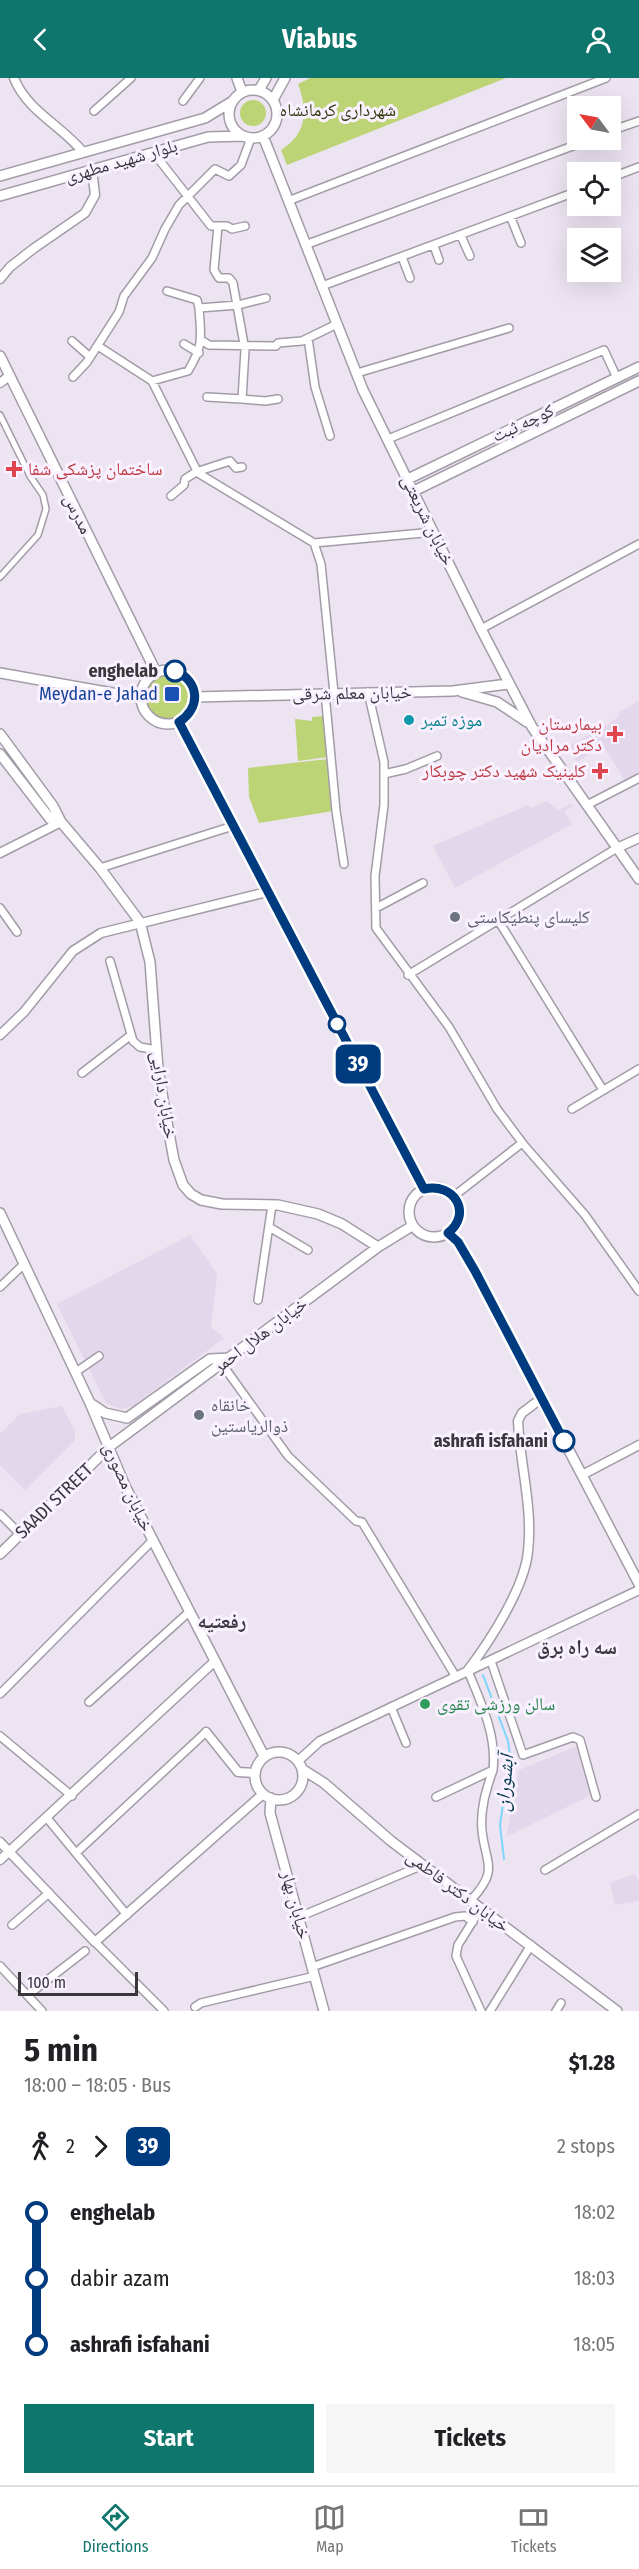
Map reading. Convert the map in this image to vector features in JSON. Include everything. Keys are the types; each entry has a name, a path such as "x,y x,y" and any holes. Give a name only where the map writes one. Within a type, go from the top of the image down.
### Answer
{"main road":[{"path":"237,78 242,92"},
{"path":"259,90 266,78"},
{"path":"273,100 285,78"},
{"path":"259,90 273,100 278,111 277,119 274,126 263,136 248,137 232,125 230,109 233,101 242,92 259,90"},
{"name":"بلوار شهید مطهری","path":"0,176 205,118 233,101"},
{"name":"خیابان شریعتی","path":"263,136 357,373 508,684 532,727 639,879"},
{"name":"بلوار شهید مطهری","path":"0,196 208,137 248,137"},
{"path":"83,152 92,169"},
{"name":"مدرس","path":"0,356 3,379 156,672"},
{"name":"کوچه ثبت","path":"408,479 639,367"},
{"name":"کوچه ثبت","path":"414,491 639,381"},
{"path":"573,399 579,411"},
{"path":"451,457 451,466 456,470"},
{"path":"165,670 182,674 194,688 195,697 191,712 179,722 165,725 151,719 141,706 140,698 144,682 156,672 165,670"},
{"path":"0,673 140,698"},
{"name":"خیابان معلم شرقی","path":"195,697 453,691 508,684"},
{"path":"453,691 497,702 519,715 532,727"},
{"path":"179,722 424,1189"},
{"name":"خیابان دارایی","path":"0,734 53,806 61,822 100,868 140,922 150,962 157,1050 174,1160 183,1185 201,1200 222,1204 296,1208 342,1224 378,1247"},
{"name":"خیابان دارایی","path":"0,754 51,820 61,822"},
{"path":"440,1188 454,1196 459,1216 451,1231 433,1238 418,1232 412,1226 410,1205 418,1193 424,1189 440,1188"},
{"name":"خیابان مصوری","path":"0,1213 90,1402 125,1486 264,1756"},
{"name":"خیابان هلال احمر","path":"109,1447 378,1247 412,1226"},
{"path":"451,1231 585,1474 639,1584"},
{"path":"451,1231 490,1290 639,1576"},
{"path":"90,1402 105,1413 127,1418 210,1359 226,1361"},
{"name":"SAADI STREET","path":"0,1554 109,1447"},
{"path":"282,1752 300,1765 303,1777 296,1792 286,1798 267,1796 256,1783 255,1773 264,1756 282,1752"},
{"name":"خیابان دکتر فاطمی","path":"300,1765 423,1865 617,2011"},
{"name":"خیابان بهار","path":"267,1796 324,2011"}],"street":[{"path":"14,78 19,90 31,105 73,139 83,152"},
{"path":"94,111 131,78"},
{"path":"183,101 200,78"},
{"path":"288,201 606,78"},
{"path":"621,127 639,121"},
{"path":"73,377 98,346 119,312 124,296 152,258 165,229 186,196 215,169 229,176 241,165 248,137"},
{"path":"305,245 567,148"},
{"path":"153,152 211,226 227,226 232,229 245,226"},
{"path":"621,174 639,167"},
{"path":"0,279 25,255 85,213 95,195 92,169"},
{"path":"322,286 567,195"},
{"path":"511,218 521,243"},
{"path":"218,226 214,270 219,278 228,278 233,283 238,304 245,350 242,399"},
{"path":"461,236 470,256"},
{"path":"434,246 439,260"},
{"path":"402,257 410,278"},
{"path":"152,381 188,371 199,353 201,340 197,300 167,291"},
{"path":"199,308 238,304 266,298"},
{"path":"201,340 209,345 276,346 278,343 309,338 337,324"},
{"path":"357,373 509,328"},
{"path":"309,338 315,387 330,436"},
{"path":"72,341 90,357"},
{"path":"184,344 199,353"},
{"path":"98,346 152,381 198,473 314,543 434,532"},
{"path":"388,439 604,350 617,378"},
{"path":"207,397 265,401 278,399"},
{"path":"0,415 30,476 43,495 46,509 38,535 0,577"},
{"path":"171,496 184,485 185,479 198,473 230,461 236,468 242,467"},
{"path":"314,543 321,564 336,811 344,864"},
{"path":"481,629 639,544"},
{"path":"368,692 384,762 384,805 375,876 376,928 408,975 449,1027 497,1109 522,1143 585,1215 639,1291"},
{"path":"384,774 406,769 437,756"},
{"path":"587,805 639,778"},
{"path":"0,853 61,822"},
{"path":"100,868 233,826"},
{"path":"408,975 617,848 639,838"},
{"path":"376,908 423,883"},
{"path":"0,1035 24,1012 73,951 101,933 267,892"},
{"path":"0,908 17,932"},
{"path":"498,920 603,1090"},
{"path":"111,961 133,1041 140,1047 157,1050"},
{"path":"82,1073 131,1035"},
{"path":"572,1109 639,1069"},
{"path":"454,1196 522,1143"},
{"path":"258,1300 272,1205"},
{"path":"269,1227 308,1250"},
{"path":"0,1287 24,1264"},
{"path":"76,1372 99,1356"},
{"path":"226,1361 296,1465 356,1521 362,1522 456,1677"},
{"path":"468,1671 506,1611 527,1558 528,1506 518,1421 522,1413 542,1398"},
{"path":"585,1474 639,1445"},
{"path":"0,1514 20,1534"},
{"path":"0,1694 153,1540"},
{"path":"300,1765 320,1741 639,1590"},
{"path":"88,1702 189,1612"},
{"path":"0,1860 72,1796 215,1661"},
{"path":"491,1661 523,1755 573,1737 580,1740 596,1797"},
{"path":"468,1671 488,1723 495,1752 493,1770 483,1799 483,1831 490,1863 484,1887 471,1900"},
{"path":"391,1707 406,1743"},
{"path":"76,1853 206,1732 238,1772 255,1773"},
{"path":"0,1736 72,1796"},
{"path":"436,1797 493,1770"},
{"path":"95,1942 267,1796"},
{"path":"545,1870 639,1814"},
{"path":"47,1818 127,1915"},
{"path":"0,1842 162,2010"},
{"path":"299,1917 423,1865"},
{"path":"12,1925 49,1893"},
{"path":"481,1908 458,1945 456,1956 482,2011"},
{"path":"195,2007 201,2003 314,1972 455,1917 465,1916 473,1922"},
{"path":"490,2011 531,1945"},
{"path":"27,1995 85,1951"},
{"path":"1,1970 42,2011"},
{"path":"556,2011 561,2003"}],"shaded area":[{"name":"بیمارستان دکتر مرادیان","path":"639,701 639,773 625,781 603,745 577,762 566,747 610,723 619,716 618,713"},
{"path":"547,801 558,811 571,803 573,806 564,812 572,824 455,888 433,846 528,805 531,808"},
{"path":"190,1235 217,1274 211,1327 224,1338 133,1406 121,1409 106,1403 57,1304"},
{"path":"62,1406 75,1431 75,1440 25,1490 0,1465 0,1434 20,1414"},
{"path":"577,1746 591,1795 506,1837 519,1770"},
{"path":"635,1874 639,1882 639,1901 615,1905 610,1883"}],"green space":[{"name":"شهرداری کرمانشاه","path":"310,78 506,78 287,165 281,150 296,137 303,121 303,103 298,84"},
{"path":"253,100 262,104 266,113 262,122 253,126 244,122 240,113 244,104"},
{"path":"163,673 173,673 185,680 192,692 192,702 185,714 173,721 163,721 148,710 144,702 144,692 155,677"},
{"path":"324,716 328,757 298,761 295,719 312,721 312,717"},
{"path":"328,759 333,811 259,823 249,797 248,768"}],"waterway":[{"name":"آبشوران","path":"483,1675 508,1741 510,1755 500,1825 504,1859"}],"bus line":[{"name":"39","path":"175,671 189,680 194,688 195,697 191,712 179,722 424,1189 440,1188 454,1196 459,1216 457,1223 448,1233 458,1242 475,1271 564,1441"}],"place":[{"name":"ساختمان پزشکی شفا","path":"14,469"},
{"name":"enghelab","path":"175,671"},
{"name":"Meydan-e Jahad","path":"172,694"},
{"name":"موزه تمبر","path":"409,720"},
{"name":"بیمارستان دکتر مرادیان","path":"615,734"},
{"name":"کلینیک شهید دکتر چوبکار","path":"600,771"},
{"name":"کلیسای پنطیکاستی","path":"455,917"},
{"name":"خانقاه ذوالریاستین","path":"199,1415"},
{"name":"ashrafi isfahani","path":"564,1441"},
{"name":"سالن ورزشی تقوی","path":"425,1704"}],"district":[{"name":"رفعتیه","path":"222,1621"},
{"name":"سه راه برق","path":"577,1647"}]}
